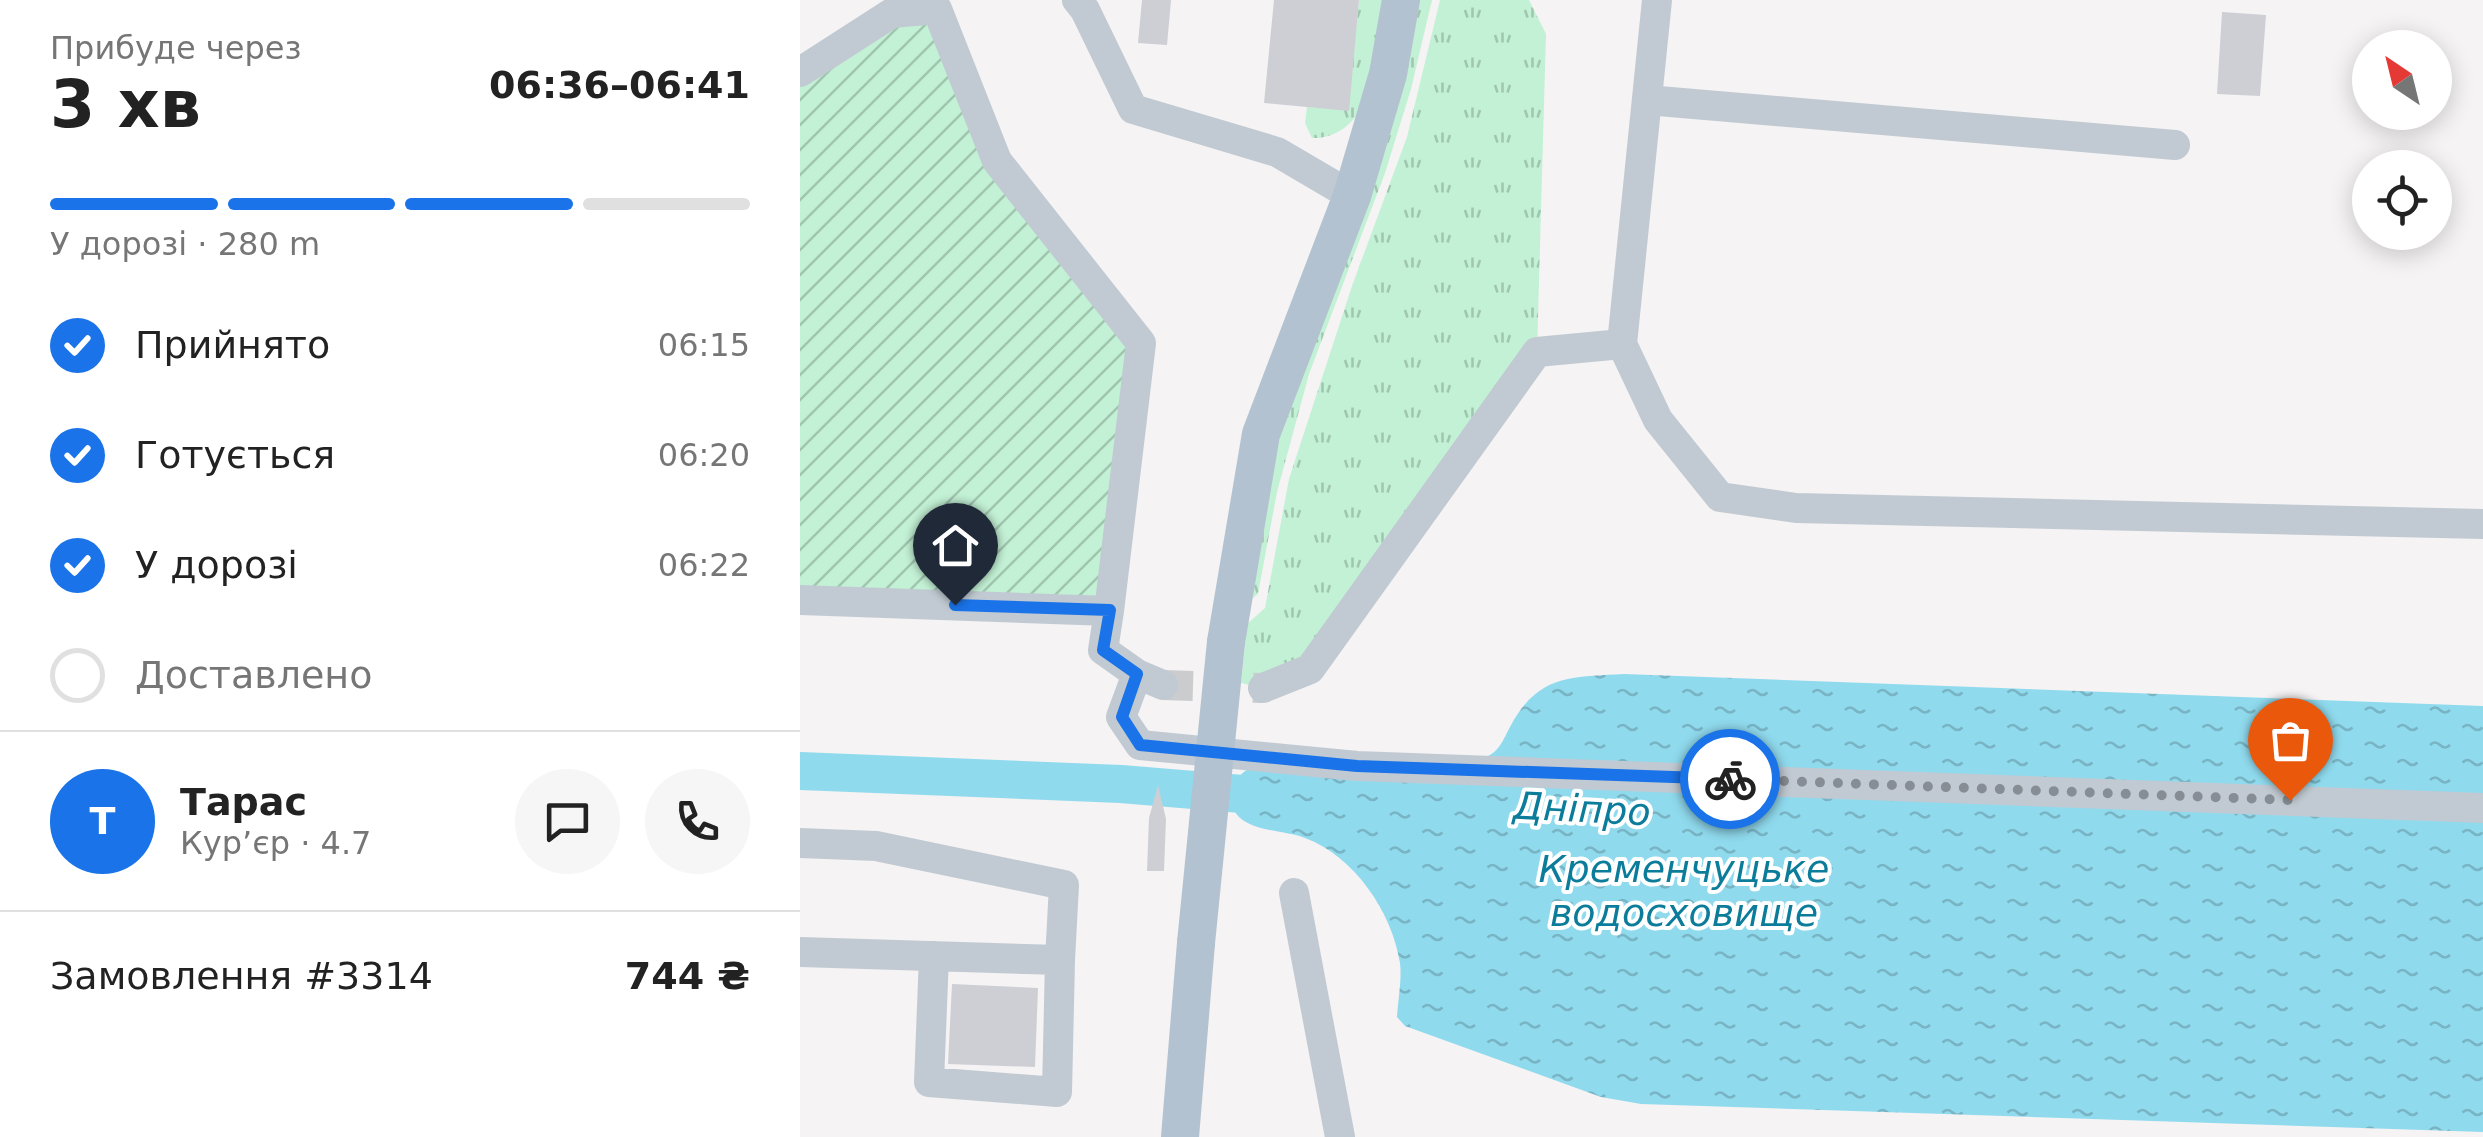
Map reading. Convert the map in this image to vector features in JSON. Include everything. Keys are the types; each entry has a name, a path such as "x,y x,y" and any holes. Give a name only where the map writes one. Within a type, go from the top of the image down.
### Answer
{"main road":[{"path":"1180,1137 1226,642 1261,434 1352,196 1388,74 1401,0"}],"lane":[{"path":"1077,0 1133,109 1277,152 1352,196"},
{"path":"1657,0 1622,344 1658,420 1720,497 1796,508 2483,524"},
{"path":"800,72 892,14 939,4 998,162 1140,343 1103,650 1150,679 1122,717 1140,745 1357,766 2483,808"},
{"path":"1647,100 2174,145"},
{"path":"1263,688 1310,669 1537,352 1622,344"},
{"path":"800,600 1110,610"},
{"path":"800,843 876,846 1064,885 1057,1092 929,1082 934,956"},
{"path":"1294,893 1340,1137"},
{"path":"800,952 1060,960"}],"green space":[{"path":"1359,0 1385,0 1366,98 1347,125 1334,134 1312,138 1305,123 1307,107 1348,110"},
{"path":"1419,0 1432,0 1411,89 1385,173 1309,374 1277,492 1258,594 1249,601 1259,519 1281,432"},
{"path":"1440,0 1529,0 1546,34 1537,352 1310,669 1263,688 1241,683 1247,624 1265,608 1289,479 1352,286 1407,137"},
{"path":"937,9 997,161 1141,343 1109,611 800,600 800,72"}],"water":[{"name":"Кременчуцьке водосховище","path":"1624,674 2483,706 2483,1132 1641,1104 1601,1097 1405,1026 1397,1017 1400,969 1396,944 1368,888 1323,846 1239,817 1231,796 1236,781 1253,767 1486,757 1500,745 1521,710 1544,688 1572,678"}],"building":[{"path":"1142,0 1171,0 1167,45 1138,43"},
{"path":"1274,0 1359,0 1349,111 1264,103"},
{"path":"2222,12 2266,15 2260,96 2217,94"},
{"path":"1158,785 1166,819 1164,871 1147,871 1149,818"},
{"path":"952,984 1038,988 1035,1067 948,1064"}],"waterway":[{"name":"Дніпро","path":"800,771 1121,784 1242,794"}],"tunnel":[{"path":"1163,685 1263,688"}],"way so far":[{"path":"1730,779 2290,800"}],"route":[{"path":"955,605 1110,610 1103,650 1137,674 1122,717 1140,745 1357,766 1730,779"}]}
